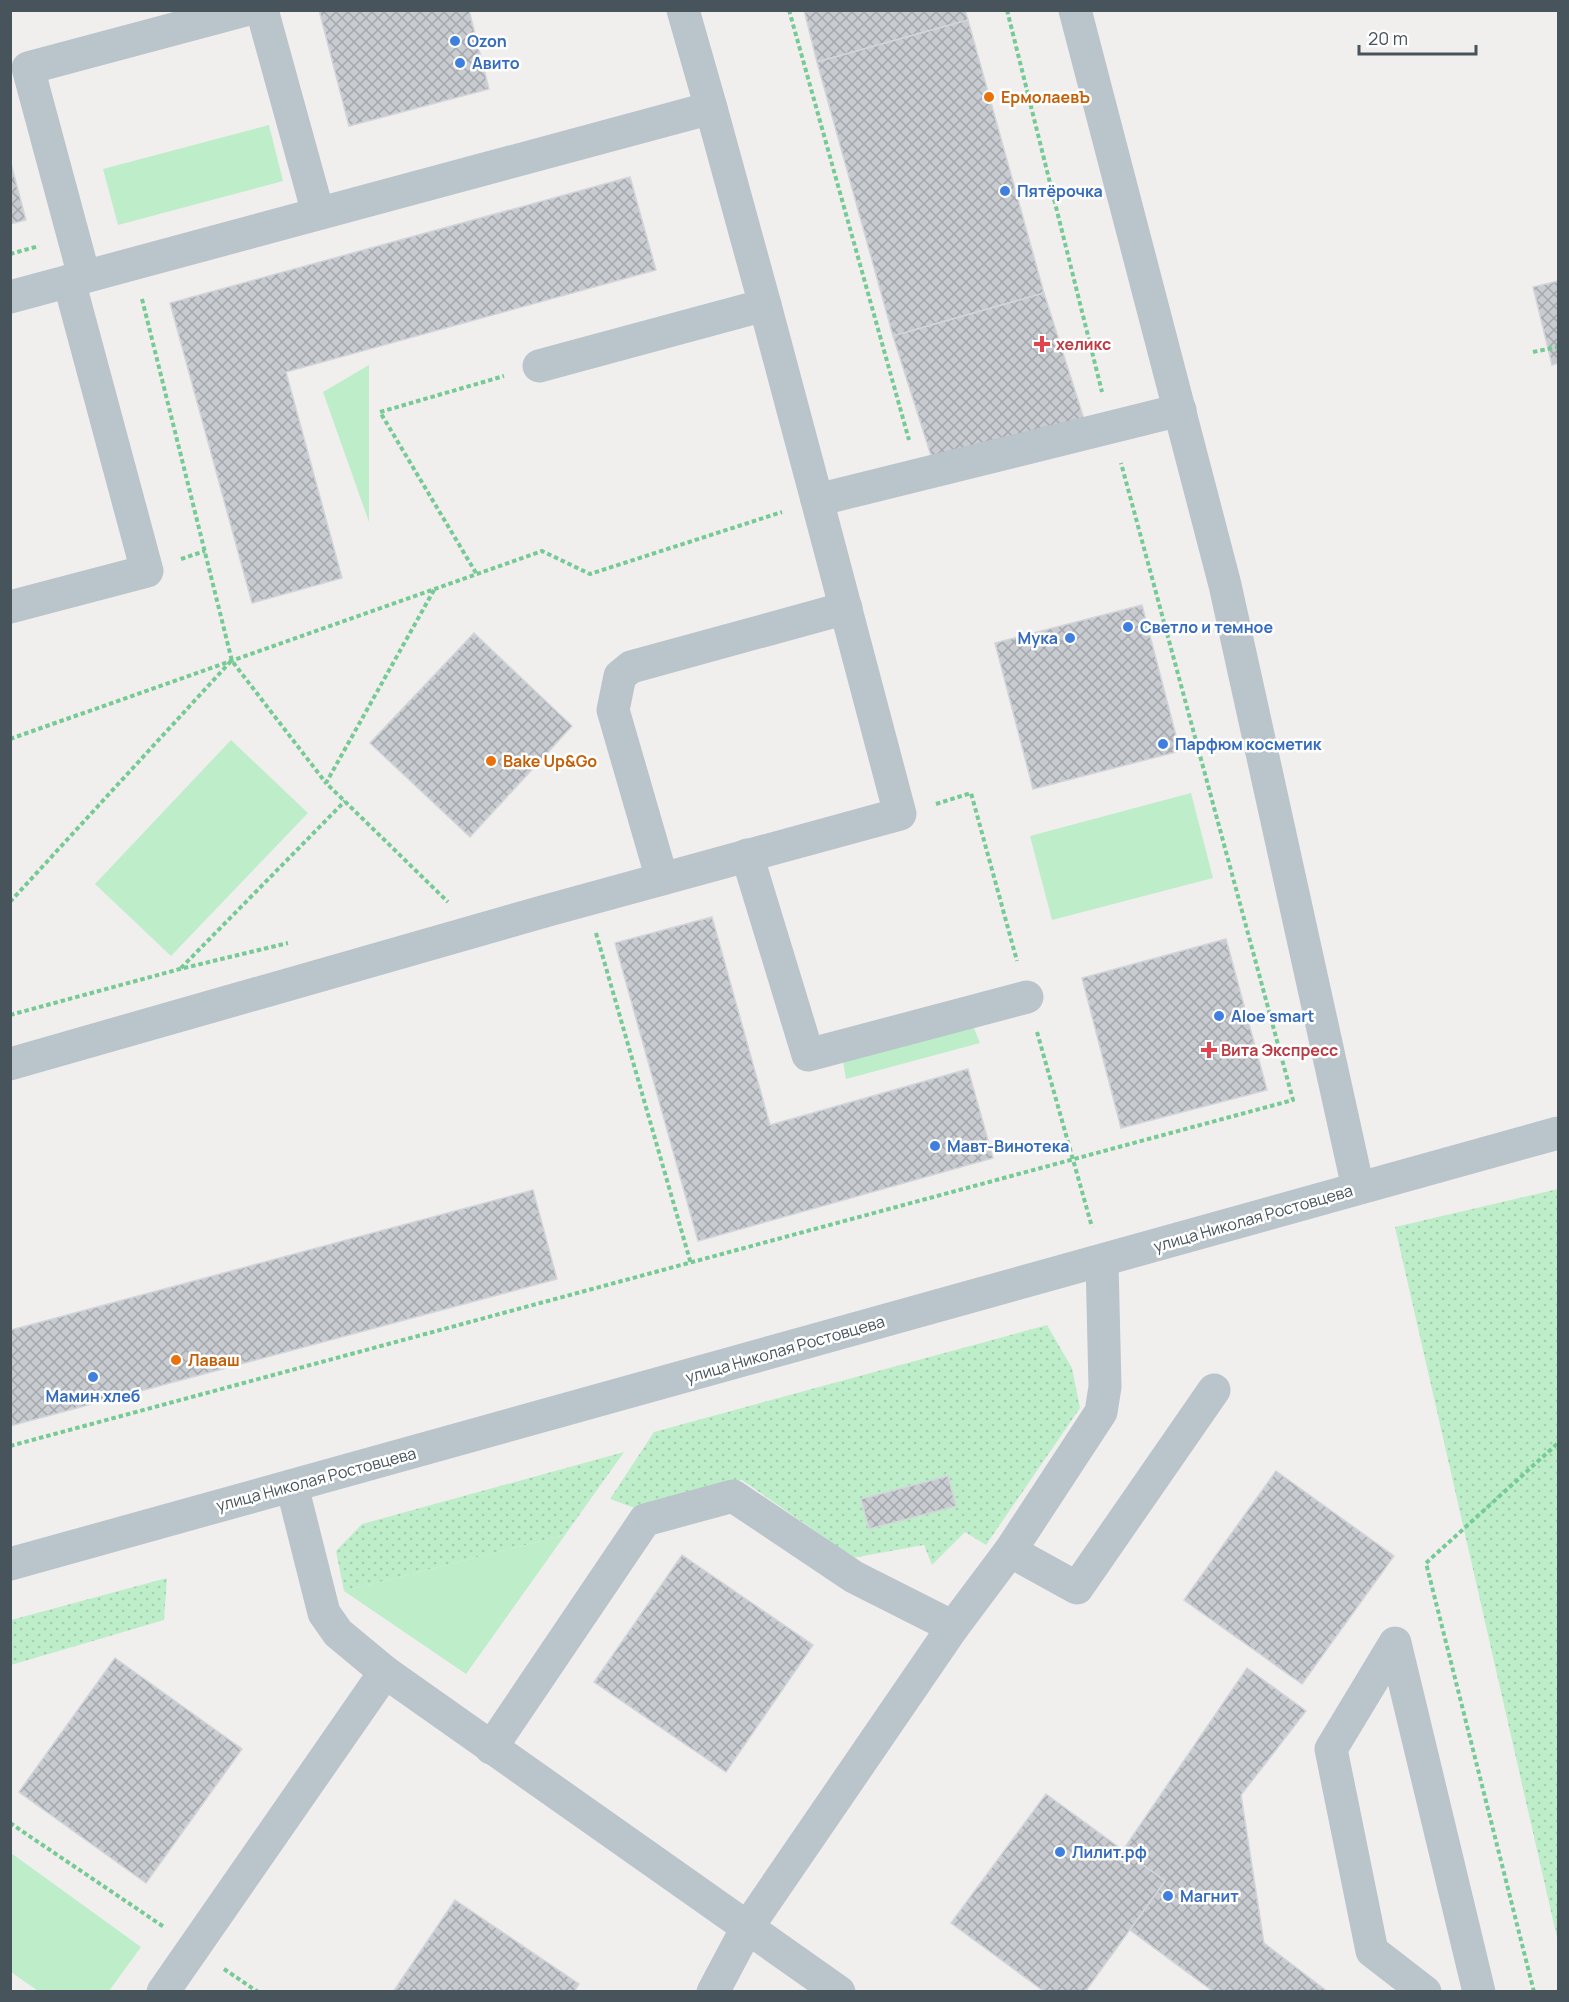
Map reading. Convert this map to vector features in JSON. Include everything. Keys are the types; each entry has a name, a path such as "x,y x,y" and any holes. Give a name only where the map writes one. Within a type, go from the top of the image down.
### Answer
{"street":[{"path":"10,607 147,571 76,279 28,68 245,10"},
{"path":"262,10 318,213"},
{"path":"10,1064 586,900 900,814 765,305 682,10"},
{"path":"1075,10 1225,585 1358,1188"},
{"path":"10,297 711,108"},
{"path":"539,366 765,305"},
{"path":"817,500 1180,410"},
{"path":"662,879 613,710 620,676 631,667 846,608"},
{"path":"747,855 808,1055 1027,997"},
{"name":"улица Николая Ростовцева","path":"10,1564 1558,1133"},
{"path":"713,1992 747,1928 953,1628 1010,1551 1101,1412 1105,1387 1102,1261"},
{"path":"1010,1551 1077,1588 1214,1390"},
{"path":"292,1486 324,1613 338,1634 385,1672 491,1748 839,1992"},
{"path":"491,1748 645,1520 733,1496 854,1577 953,1628"},
{"path":"1425,1992 1372,1951 1331,1749 1395,1643 1479,1992"},
{"path":"164,1992 385,1672"}],"path":[{"path":"789,10 919,475"},
{"path":"10,1446 1293,1100 1111,428 1007,10"},
{"path":"133,263 232,661 326,783 451,905 440,907"},
{"path":"1533,352 1558,347"},
{"path":"476,574 380,412 539,366"},
{"path":"10,739 542,551 590,574 817,500"},
{"path":"326,783 434,589"},
{"path":"10,902 232,661"},
{"path":"180,969 345,801"},
{"path":"586,900 691,1264"},
{"path":"10,1016 180,969 293,942"},
{"path":"1534,1992 1426,1563 1558,1443"},
{"path":"10,1823 258,1992"}],"green space":[{"path":"269,125 283,181 118,225 103,169"},
{"path":"369,365 369,522 323,392"},
{"path":"231,740 308,813 171,956 95,884"},
{"path":"1191,793 1213,878 1052,920 1030,836"},
{"path":"971,1021 980,1043 846,1079 842,1055"},
{"path":"1558,1189 1558,1942 1395,1227"},
{"path":"1047,1325 1072,1368 1080,1408 986,1545 965,1532 932,1565 924,1545 841,1560 831,1542 742,1480 643,1511 610,1499 654,1432"},
{"path":"624,1452 565,1535 344,1591 336,1551 362,1524"},
{"path":"565,1535 466,1674 344,1591"},
{"path":"167,1578 164,1620 11,1665 11,1620"},
{"path":"11,1853 141,1947 109,1991 38,1991 11,1972"}],"building":[{"path":"319,10 469,10 489,89 349,126"},
{"path":"804,10 965,10 968,20 817,62"},
{"path":"968,20 1044,293 893,336 817,62"},
{"path":"10,160 26,220 10,224"},
{"path":"630,177 656,270 286,372 342,578 252,603 170,303"},
{"path":"1558,281 1558,363 1552,365 1533,287"},
{"path":"1044,293 1084,419 933,462 893,336"},
{"path":"1142,605 1180,751 1033,789 995,643"},
{"path":"474,633 572,726 470,837 370,743"},
{"path":"712,917 770,1125 968,1069 993,1158 698,1241 615,943"},
{"path":"1226,939 1267,1090 1121,1128 1082,978"},
{"path":"533,1190 557,1279 10,1426 10,1328 11,1330"},
{"path":"1276,1471 1394,1556 1302,1684 1184,1600"},
{"path":"948,1476 956,1506 869,1529 861,1499"},
{"path":"682,1555 813,1645 726,1772 594,1682"},
{"path":"115,1658 242,1749 146,1883 19,1792"},
{"path":"1247,1668 1306,1711 1241,1795 1264,1943 1328,1992 1214,1992 1130,1930 1165,1881 1123,1850"},
{"path":"1046,1794 1165,1881 1085,1992 1045,1992 951,1923"},
{"path":"455,1900 579,1984 574,1992 393,1992"}],"place":[{"name":"Ozon","path":"455,41"},
{"name":"Авито","path":"460,63"},
{"name":"ЕрмолаевЪ","path":"989,97"},
{"name":"Пятёрочка","path":"1005,191"},
{"name":"хеликс","path":"1042,344"},
{"name":"Светло и темное","path":"1128,627"},
{"name":"Мука","path":"1070,638"},
{"name":"Парфюм косметик","path":"1163,744"},
{"name":"Bake Up&Go","path":"491,761"},
{"name":"Aloe smart","path":"1219,1016"},
{"name":"Вита Экспресс","path":"1209,1050"},
{"name":"Мавт-Винотека","path":"935,1146"},
{"name":"Лаваш","path":"176,1360"},
{"name":"Мамин хлеб","path":"93,1377"},
{"name":"Лилит.рф","path":"1060,1852"},
{"name":"Магнит","path":"1168,1896"}]}
